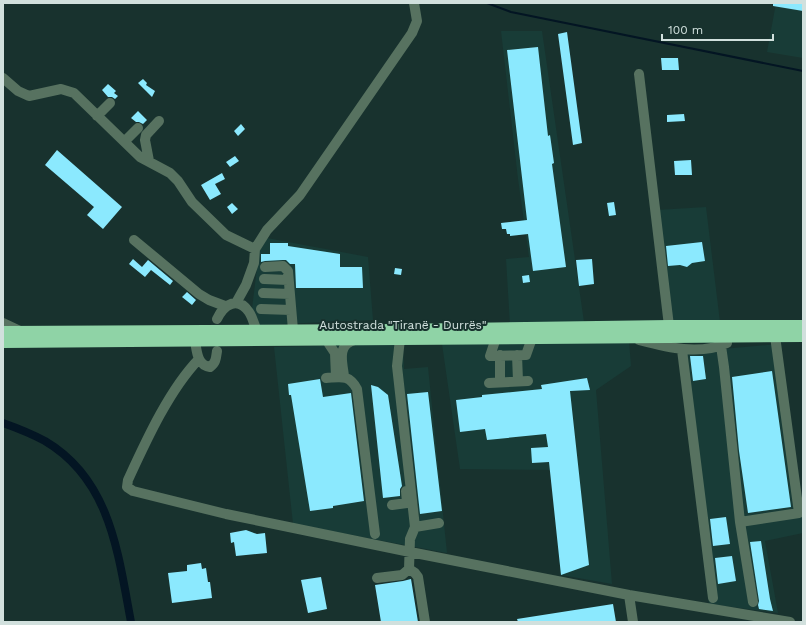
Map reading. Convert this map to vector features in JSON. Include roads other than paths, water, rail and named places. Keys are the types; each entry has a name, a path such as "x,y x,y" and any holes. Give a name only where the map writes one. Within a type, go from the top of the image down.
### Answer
{"highway":[{"name":"Autostrada \"Tiranë - Durrës\"","path":"3,332 803,326"},
{"name":"Autostrada \"Tiranë - Durrës\"","path":"3,342 803,336"}],"street":[{"path":"236,303 246,285 254,263 255,249 267,230 300,195 412,33 417,21 414,3"},
{"path":"639,74 669,326"},
{"path":"3,78 18,91 29,96 62,89 74,93 140,157 170,173 178,181 192,202 226,235 255,249"},
{"path":"97,116 110,103"},
{"path":"149,162 145,140 146,135 160,121"},
{"path":"125,141 138,128"},
{"path":"134,240 199,294 209,300 225,306"},
{"path":"265,267 283,266 288,271 293,330"},
{"path":"264,279 288,280"},
{"path":"263,292 290,294"},
{"path":"217,319 225,306 236,303 244,307 250,314 257,331"},
{"path":"261,309 291,310"},
{"path":"3,323 20,331"},
{"path":"629,337 682,350 712,348 720,346 741,336"},
{"path":"740,522 799,513 775,336"},
{"path":"496,338 490,356 526,355 532,338"},
{"path":"329,339 329,344 335,353 335,377"},
{"path":"335,377 344,348 348,343 357,339"},
{"path":"392,505 407,503 392,366 398,340"},
{"path":"377,578 402,575 409,569 410,538 415,527 397,366 398,340"},
{"path":"196,341 199,359 202,364 210,367 214,364 217,350"},
{"path":"720,346 724,367 740,522 753,602"},
{"path":"682,350 712,598"},
{"path":"489,382 523,381 517,355"},
{"path":"500,356 500,382"},
{"path":"199,359 188,371 175,390 149,436 128,480 127,487 133,491 226,514 410,552 629,595 790,622"},
{"path":"335,377 350,380 357,389 375,534"},
{"path":"415,527 439,523"},
{"path":"409,569 418,577 425,622"},
{"path":"629,595 633,622"}],"waterway":[{"path":"487,3 511,12 803,71"},
{"path":"3,423 45,441 67,457 84,476 98,497 108,521 115,545 131,622"}]}
